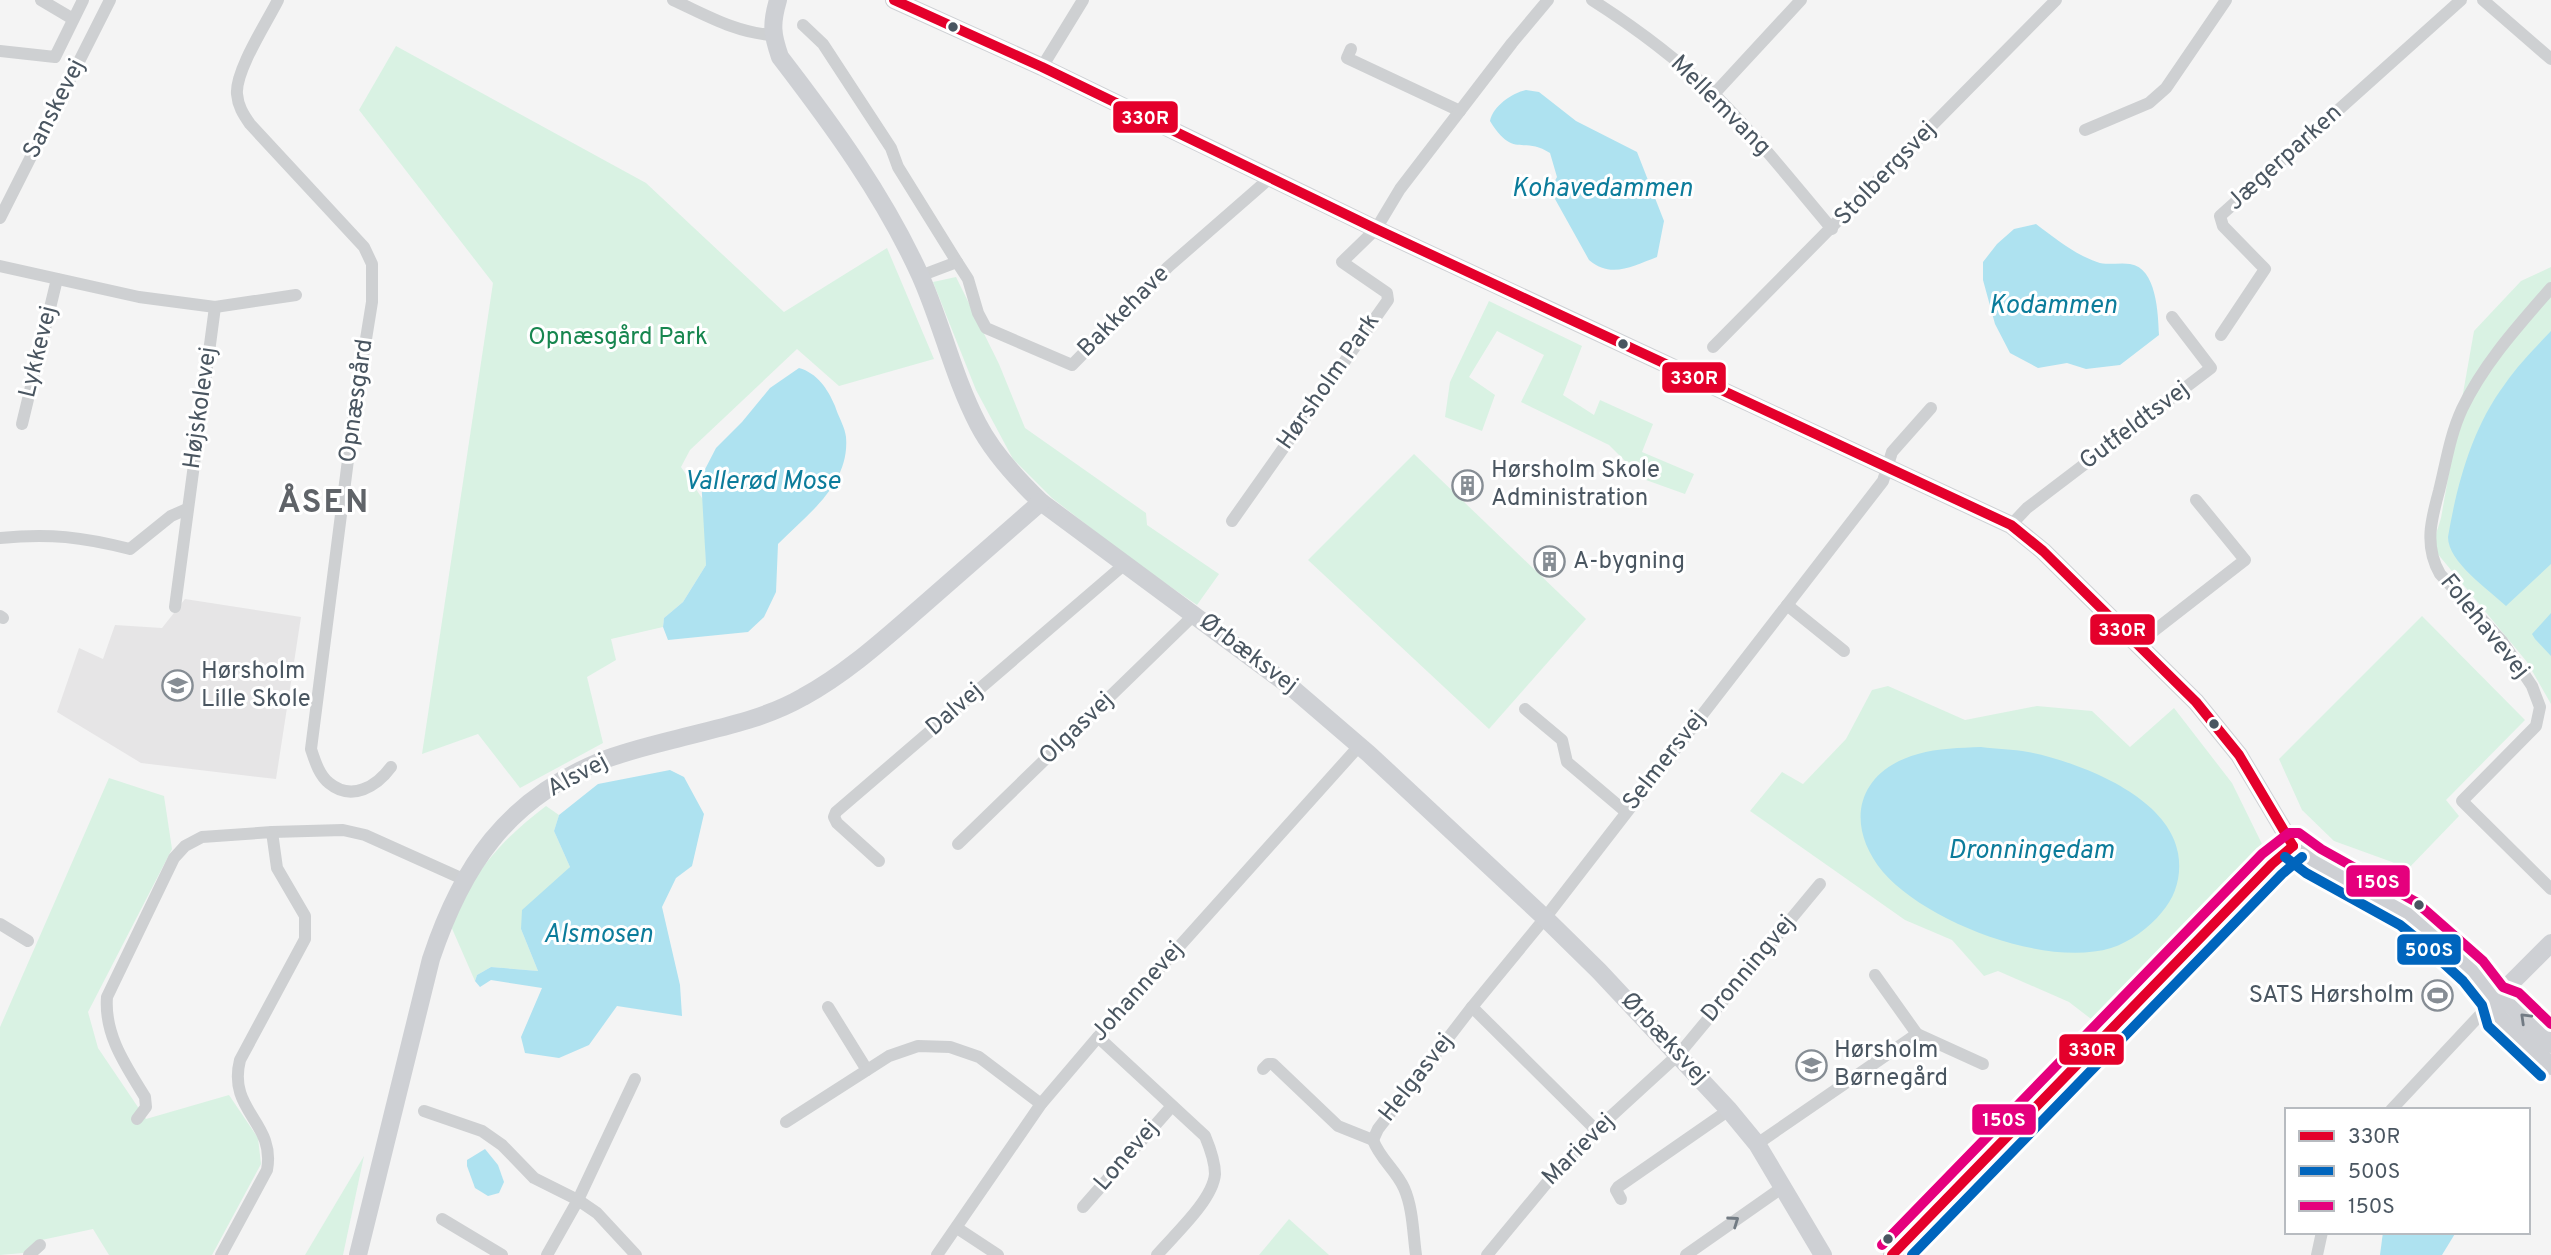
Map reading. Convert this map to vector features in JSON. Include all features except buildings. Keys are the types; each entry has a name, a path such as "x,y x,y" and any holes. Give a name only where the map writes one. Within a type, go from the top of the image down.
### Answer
{"street":[{"path":"41,0 73,19"},
{"path":"0,51 55,57 83,0"},
{"name":"Sanskevej","path":"0,218 110,0"},
{"name":"Opnæsgård","path":"278,0 238,78 240,110 364,247 372,264 373,274 372,302 354,413 311,749 319,770 330,784 349,791 365,789 379,782 391,767"},
{"path":"673,0 735,29 773,35 773,16 778,0"},
{"path":"894,0 1042,67 1376,229 2011,525 2043,551 2196,702 2239,755 2293,846 2313,861 2408,913 2473,971 2495,999 2498,1017 2551,1066"},
{"path":"1042,67 1083,0"},
{"path":"1376,229 1400,189 1548,0"},
{"name":"Mellemvang","path":"1592,0 1664,50 1714,94 1745,126 1832,229"},
{"path":"1714,94 1801,0"},
{"name":"Stolbergsvej","path":"1713,347 2056,0"},
{"path":"2085,130 2149,103 2166,88 2226,0"},
{"name":"Jægerparken","path":"2221,335 2265,269 2223,226 2220,216 2461,0"},
{"path":"2483,0 2551,59"},
{"name":"Bakkehave","path":"803,25 823,44 891,148 898,167 968,279 978,313 986,328 1072,365 1168,267 1270,178"},
{"name":"Ørbæksvej","path":"773,35 780,57 866,174 894,224 920,276 958,380 979,425 1013,473 1041,502 1291,687 1360,745 1545,918 1679,1054 1729,1110 1757,1144 1823,1255"},
{"path":"1351,49 1347,58 1460,111"},
{"name":"Hørsholm Park","path":"1232,520 1388,300 1387,293 1342,262 1376,229"},
{"path":"920,276 957,262"},
{"path":"0,266 139,297 215,307 296,295"},
{"name":"Lykkevej","path":"22,424 57,279"},
{"name":"Folehavevej","path":"2551,288 2498,350 2477,379 2461,410 2450,442 2430,526 2429,541 2433,563 2440,574 2502,641 2532,686 2540,707 2536,726 2462,802 2551,889"},
{"name":"Højskolevej","path":"175,607 215,307"},
{"name":"Gutfeldtsvej","path":"2011,525 2027,508 2211,368 2172,317"},
{"name":"Selmersvej","path":"1545,918 1883,481 1892,452 1931,408"},
{"path":"2137,644 2245,560 2196,500"},
{"name":"Alsvej","path":"358,1255 431,959 443,923 463,879 509,821 531,802 578,772 626,752 776,711 834,679 874,648 1041,502"},
{"path":"0,538 36,534 84,537 130,549 172,516 187,509"},
{"name":"Dalvej","path":"879,861 837,823 834,817 836,812 1126,563"},
{"path":"1787,605 1844,651"},
{"name":"Olgasvej","path":"958,844 1195,614"},
{"path":"1525,709 1562,740 1567,762 1626,812"},
{"name":"Johannevej","path":"937,1255 1041,1104 1360,745"},
{"path":"137,1119 146,1107 145,1097 111,1037 105,1017 107,997 174,858 185,846 202,837 344,830 365,835 463,879"},
{"path":"221,1255 269,1162 264,1135 239,1094 237,1074 305,939 305,916 277,868 272,832"},
{"path":"1892,1255 2272,864 2293,846"},
{"name":"Dronningvej","path":"1679,1054 1820,884"},
{"name":"Helgasvej","path":"1264,1069 1268,1064 1273,1064 1338,1126 1373,1140 1378,1129 1472,1007 1545,918"},
{"path":"0,924 28,941"},
{"path":"2393,1108 2551,943"},
{"path":"1875,975 1917,1034 1983,1064"},
{"path":"2495,999 2510,1004 2551,1044"},
{"path":"828,1007 867,1070"},
{"name":"Helgasvej","path":"1472,1007 1596,1130"},
{"path":"1757,1144 1917,1034"},
{"path":"1098,1037 1205,1136 1212,1154 1215,1175 1208,1196 1157,1255"},
{"path":"786,1122 889,1056 918,1046 950,1047 979,1057 1041,1104"},
{"name":"Marievej","path":"1487,1255 1525,1206 1596,1130 1679,1054"},
{"path":"547,1255 578,1200 635,1079"},
{"name":"Lonevej","path":"1083,1207 1172,1106"},
{"path":"1621,1199 1616,1190 1618,1187 1729,1110"},
{"path":"424,1111 482,1131 502,1145 534,1178 578,1200 597,1213 636,1255"},
{"path":"1373,1140 1378,1153 1404,1187 1416,1255"},
{"path":"1686,1255 1783,1187"},
{"path":"442,1219 502,1255"},
{"path":"957,1228 998,1255"},
{"path":"2317,1255 2322,1234"},
{"path":"29,1255 40,1245"}],"shaded area":[{"name":"Hørsholm Lille Skole","path":"185,599 301,617 276,779 141,763 57,712 79,648 103,659 115,625 162,628"}],"green space":[{"name":"Opnæsgård Park","path":"396,46 646,183 784,312 887,248 934,359 839,386 797,349 690,450 681,467 704,501 706,565 683,602 664,618 663,627 611,639 616,660 587,677 603,743 520,788 478,734 422,754 493,283 359,110"},
{"path":"2551,267 2551,704 2527,662 2432,547 2441,518 2474,331 2521,281"},
{"path":"956,277 999,364 1025,428 1146,513 1147,525 1219,574 1197,605 1136,563 1052,498 1013,459 976,390 933,282"},
{"path":"1489,301 1582,346 1563,395 1594,415 1600,400 1653,424 1642,452 1694,474 1685,494 1632,475 1634,470 1609,445 1521,402 1544,355 1497,331 1469,377 1495,395 1482,431 1445,417 1450,382"},
{"path":"1414,454 1586,619 1489,729 1308,560"},
{"path":"2422,616 2525,720 2446,800 2459,816 2406,871 2392,862 2334,841 2302,810 2279,759"},
{"path":"1888,686 1965,720 2037,706 2092,711 2130,747 2174,708 2232,783 2262,844 2095,1022 2069,1002 1998,971 1984,976 1952,940 1905,920 1750,811 1782,772 1803,784 1846,739 1872,690"},
{"path":"109,778 164,796 172,849 88,1012 98,1048 146,1119 229,1095 258,1138 261,1164 212,1255 109,1255 93,1229 37,1241 23,1253 0,1255 0,1027"},
{"path":"546,806 559,815 554,831 570,867 521,929 538,971 491,967 477,975 475,981 450,924 469,888 490,858"},
{"path":"364,1156 343,1255 305,1255"},
{"path":"1289,1219 1329,1255 1259,1255"}],"water":[{"name":"Kohavedammen","path":"1526,90 1539,92 1576,121 1637,152 1664,221 1657,257 1614,270 1597,266 1589,260 1550,190 1557,177 1550,153 1532,146 1512,144 1498,133 1490,121 1495,110 1504,101"},
{"name":"Kodammen","path":"2036,224 2065,246 2089,259 2139,267 2146,274 2154,293 2159,335 2120,365 2086,369 2067,363 2038,368 2010,353 1995,324 1983,280 1983,262 1997,244 2014,229"},
{"path":"2551,331 2551,564 2506,606 2462,565 2450,546 2448,537 2461,477 2483,419 2510,377"},
{"name":"Vallerød Mose","path":"799,368 821,382 844,429 845,454 834,484 814,509 778,544 776,592 764,617 748,632 668,640 663,627 664,618 683,602 706,565 701,477 716,448 770,388"},
{"path":"2551,613 2551,656 2532,634"},
{"name":"Dronningedam","path":"1981,747 2028,752 2072,764 2118,785 2158,815 2171,833 2178,853 2179,869 2177,885 2171,899 2151,924 2118,945 2084,953 2054,952 2022,946 1989,936 1928,908 1902,890 1883,872 1863,836 1861,818 1869,786 1897,762 1918,754 1941,749"},
{"name":"Alsmosen","path":"670,770 684,777 704,814 692,866 676,878 662,907 680,985 682,1016 617,1006 589,1045 559,1058 525,1053 521,1037 542,988 491,980 480,987 475,981 477,975 491,967 538,971 521,929 522,910 570,867 554,831 559,815 598,784"},
{"path":"485,1149 498,1165 504,1182 499,1193 488,1196 475,1188 467,1166 467,1160"},
{"path":"2383,1234 2455,1234 2442,1255 2380,1255"}],"transit line":[{"name":"330R","path":"894,0 1042,67 1376,229 2011,525 2043,551 2196,702 2239,755 2293,846"},
{"name":"150S","path":"1882,1245 2262,854 2289,833 2299,833 2321,849 2416,902 2483,961 2503,987 2519,993 2551,1024"},
{"name":"330R","path":"1892,1255 2272,864 2293,846"},
{"name":"500S","path":"2285,857 2306,873 2400,925 2416,938 2463,981 2482,1005 2488,1026 2541,1076"},
{"name":"500S","path":"1912,1255 2282,874 2302,857"}],"place":[{"name":"Hørsholm Skole Administration","path":"1468,485"},
{"name":"A-bygning","path":"1550,562"},
{"name":"Hørsholm Lille Skole","path":"178,686"},
{"name":"SATS Hørsholm","path":"2437,996"},
{"name":"Hørsholm Børnegård","path":"1811,1065"}],"district":[{"name":"ÅSEN","path":"324,504"}]}
